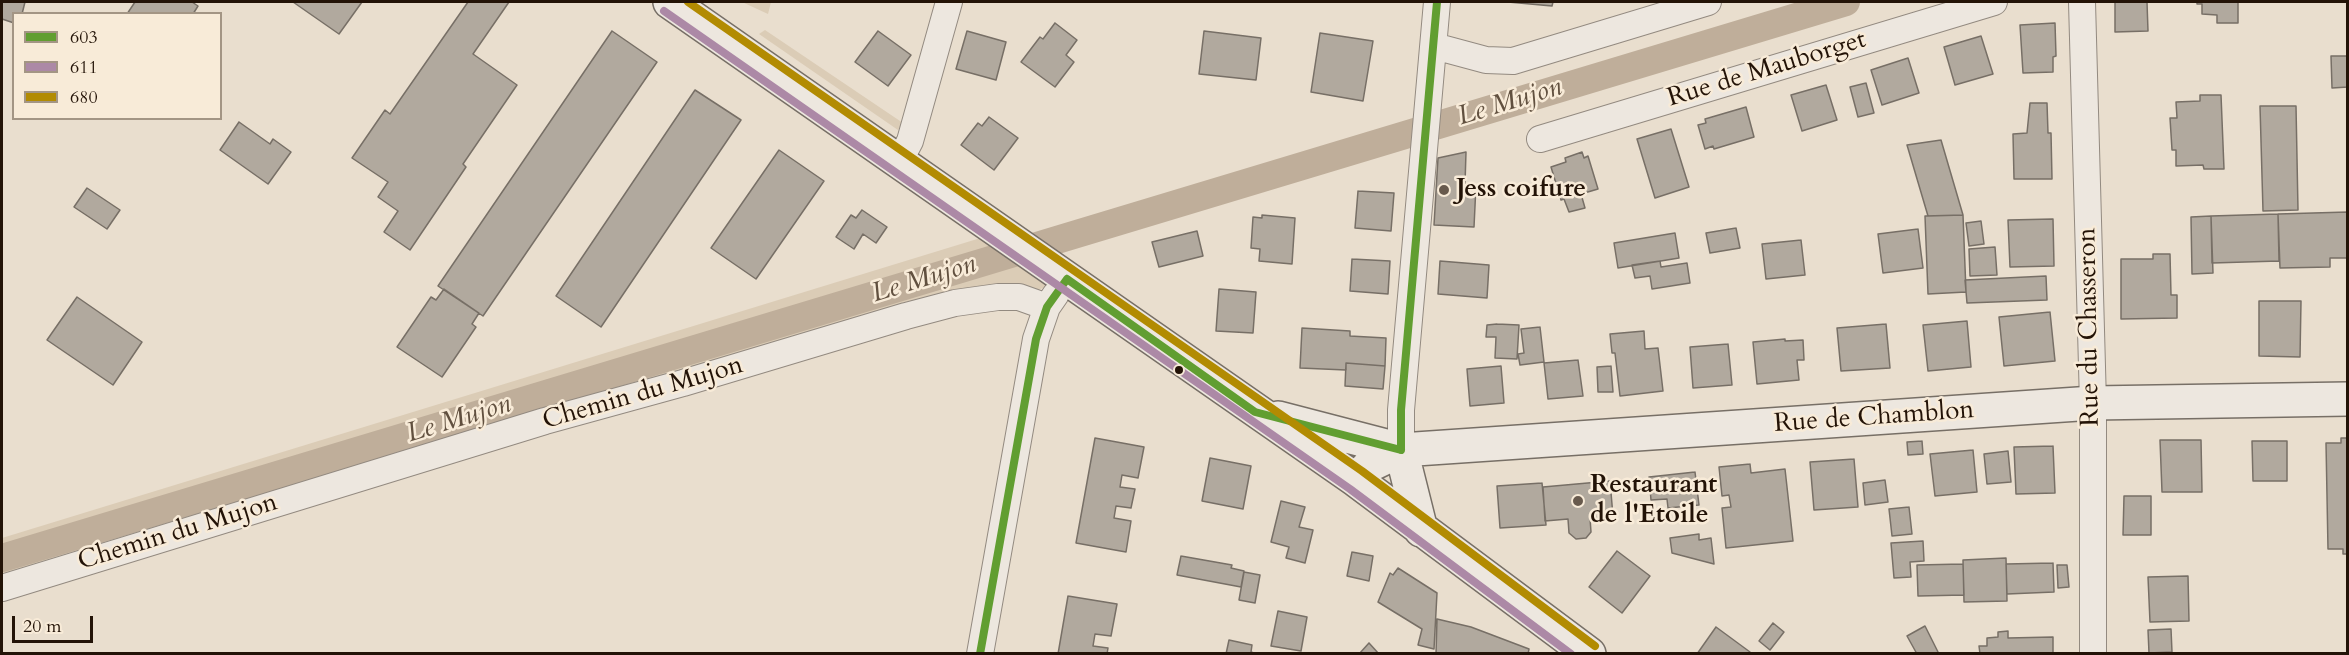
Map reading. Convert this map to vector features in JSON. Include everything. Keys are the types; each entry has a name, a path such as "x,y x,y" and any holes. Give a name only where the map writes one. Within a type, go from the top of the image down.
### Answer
{"street":[{"path":"670,2 1255,412 1356,480 1587,653"},
{"path":"899,162 910,141 949,2"},
{"path":"1421,530 1401,450 1401,410 1437,2"},
{"path":"1434,46 1486,60 1513,61 1708,2"},
{"name":"Rue de Mauborget","path":"1540,139 1994,2"},
{"name":"Rue du Chasseron","path":"2082,2 2093,403 2093,654"},
{"path":"980,654 1036,339 1058,273"},
{"name":"Chemin du Mujon","path":"2,588 534,425 955,303 998,297 1019,297 1047,307"},
{"name":"Rue de Chamblon","path":"1255,412 1401,450 2093,403 2348,399"},
{"name":"Rue de Chamblon","path":"1356,480 1370,465 1401,450"}],"shaded area":[{"path":"742,2 771,2 768,14"},
{"path":"765,30 903,123 898,130 759,34"},
{"path":"1000,232 1067,279 1019,297 998,297 2,588 2,538"}],"building":[{"path":"2,2 25,2 22,12 12,12 12,22 2,19"},
{"path":"135,2 192,2 198,6 194,12 128,12"},
{"path":"293,2 362,2 339,34"},
{"path":"468,2 509,2 473,54 517,85 463,164 466,167 410,250 384,232 398,211 378,197 388,182 352,158 385,110 390,114"},
{"path":"1508,2 1553,2 1552,6"},
{"path":"2115,2 2147,2 2148,31 2115,32"},
{"path":"2197,2 2238,2 2238,23 2217,23 2217,15 2202,14 2202,4 2197,4"},
{"path":"1055,23 1077,40 1066,55 1074,62 1055,87 1021,62 1040,37 1043,39"},
{"path":"2055,23 2056,56 2053,57 2053,72 2023,73 2020,25"},
{"path":"612,31 657,62 483,316 438,286"},
{"path":"878,31 911,55 888,86 855,62"},
{"path":"967,31 1006,42 996,80 956,69"},
{"path":"1204,31 1261,38 1256,80 1199,74"},
{"path":"1320,33 1373,41 1363,101 1311,92"},
{"path":"1981,36 1993,74 1955,85 1944,47"},
{"path":"2331,56 2348,56 2348,87 2332,88"},
{"path":"1908,58 1919,93 1882,105 1871,70"},
{"path":"1866,83 1874,113 1858,117 1850,87"},
{"path":"1826,85 1837,120 1802,131 1791,95"},
{"path":"695,90 741,120 601,327 556,296"},
{"path":"2200,95 2221,95 2224,169 2204,169 2203,165 2176,166 2176,150 2172,150 2170,118 2177,118 2176,102 2200,101"},
{"path":"2030,103 2047,103 2048,133 2051,133 2052,179 2014,179 2013,134 2027,133"},
{"path":"2260,106 2296,106 2298,210 2263,211"},
{"path":"1746,107 1754,137 1714,149 1713,146 1705,149 1698,125 1706,123 1705,119"},
{"path":"989,117 1018,138 994,170 961,145 978,123 982,126"},
{"path":"239,122 270,144 273,139 291,152 268,184 220,150"},
{"path":"1671,129 1689,187 1655,198 1637,139"},
{"path":"1941,140 1963,215 1928,216 1907,145"},
{"path":"779,150 824,181 756,279 711,248"},
{"path":"1466,152 1465,184 1476,185 1474,227 1434,225 1438,158"},
{"path":"1582,152 1584,158 1588,156 1598,189 1581,194 1585,208 1569,212 1564,199 1561,200 1551,167 1566,162 1565,158"},
{"path":"87,188 120,210 107,229 74,207"},
{"path":"1358,191 1394,193 1391,231 1355,228"},
{"path":"862,210 887,227 876,243 863,234 854,249 836,237 851,215 856,218"},
{"path":"2348,212 2348,258 2330,258 2330,267 2280,268 2278,214"},
{"path":"2278,214 2279,261 2212,263 2211,216"},
{"path":"1262,215 1295,218 1292,264 1259,261 1260,249 1251,248 1253,217 1262,218"},
{"path":"1963,215 1966,292 1928,294 1925,216"},
{"path":"2211,216 2213,273 2192,274 2191,217"},
{"path":"2053,219 2054,266 2010,267 2008,220"},
{"path":"1981,221 1984,244 1969,246 1966,223"},
{"path":"1736,228 1740,248 1710,253 1706,233"},
{"path":"1918,229 1923,268 1883,273 1878,234"},
{"path":"1197,231 1203,256 1159,267 1152,242"},
{"path":"1675,233 1679,258 1618,268 1614,243"},
{"path":"1801,240 1805,275 1766,279 1762,244"},
{"path":"1995,247 1997,275 1970,276 1969,249"},
{"path":"2153,254 2170,254 2171,295 2177,295 2177,318 2121,319 2121,259 2153,259"},
{"path":"1352,259 1390,261 1388,294 1350,291"},
{"path":"1440,261 1489,265 1487,298 1438,294"},
{"path":"1660,261 1661,267 1687,263 1690,283 1652,289 1650,276 1635,278 1632,265"},
{"path":"2046,276 2047,300 1967,303 1965,280"},
{"path":"444,289 479,313 472,324 476,327 442,377 397,347 431,297 436,300"},
{"path":"1219,289 1256,292 1253,333 1216,331"},
{"path":"77,297 142,342 113,385 47,340"},
{"path":"2259,301 2301,301 2300,357 2259,356"},
{"path":"2050,312 2055,361 2004,366 1999,317"},
{"path":"1967,321 1971,367 1928,371 1923,325"},
{"path":"1886,324 1890,368 1841,371 1837,328"},
{"path":"1487,325 1519,325 1517,359 1495,358 1496,337 1486,337"},
{"path":"1540,327 1544,362 1520,365 1518,354 1524,353 1521,329"},
{"path":"1302,328 1350,331 1350,336 1386,338 1385,366 1346,363 1346,370 1300,368"},
{"path":"1644,331 1645,349 1658,348 1663,391 1620,396 1615,353 1612,353 1610,334"},
{"path":"1785,339 1785,341 1803,340 1804,360 1797,360 1799,380 1757,384 1753,342"},
{"path":"1728,344 1732,385 1693,388 1690,347"},
{"path":"1578,360 1583,396 1548,399 1544,363"},
{"path":"1346,363 1385,366 1383,389 1345,386"},
{"path":"1501,366 1504,403 1470,406 1467,369"},
{"path":"1611,366 1613,392 1598,392 1597,367"},
{"path":"1095,438 1144,447 1138,478 1122,475 1120,487 1135,489 1131,508 1116,506 1114,518 1131,521 1126,552 1076,543"},
{"path":"2341,438 2348,438 2348,554 2343,554 2343,549 2328,549 2326,443 2341,443"},
{"path":"2160,440 2201,440 2202,492 2162,492"},
{"path":"1922,441 1923,454 1908,455 1907,442"},
{"path":"2252,441 2287,441 2287,481 2253,481"},
{"path":"2053,446 2055,493 2016,494 2014,447"},
{"path":"1973,450 1977,492 1935,496 1930,454"},
{"path":"2008,451 2011,482 1987,484 1984,454"},
{"path":"1210,458 1251,466 1243,509 1202,501"},
{"path":"1854,459 1858,507 1814,510 1810,462"},
{"path":"1750,464 1751,473 1785,469 1793,541 1726,548 1722,508 1731,507 1729,495 1722,496 1719,467"},
{"path":"1695,472 1699,505 1668,508 1667,499 1651,500 1649,477"},
{"path":"1885,480 1888,502 1865,505 1863,483"},
{"name":"Restaurant de l'Etoile","path":"1610,481 1613,516 1590,518 1591,532 1586,538 1576,539 1569,533 1568,519 1545,521 1543,487"},
{"path":"1542,483 1546,525 1500,528 1497,486"},
{"path":"2124,496 2151,496 2151,535 2123,535"},
{"path":"1281,501 1305,507 1299,527 1313,530 1305,563 1286,558 1289,547 1271,542"},
{"path":"1909,507 1912,534 1892,536 1889,509"},
{"path":"1699,534 1699,540 1711,538 1714,564 1672,553 1670,538"},
{"path":"1923,541 1924,561 1910,562 1911,577 1894,578 1891,543"},
{"path":"1617,551 1650,576 1622,613 1589,587"},
{"path":"1352,552 1373,556 1369,581 1347,576"},
{"path":"1181,556 1232,565 1231,568 1244,571 1241,587 1177,575"},
{"path":"2006,558 2007,601 1964,602 1963,560"},
{"path":"2053,563 2054,592 2007,594 2006,564"},
{"path":"1963,564 1964,595 1918,596 1917,565"},
{"path":"2057,565 2067,565 2069,587 2058,588"},
{"path":"1398,568 1437,593 1434,649 1418,645 1422,629 1378,602 1390,573 1393,575"},
{"path":"1244,572 1260,575 1255,603 1239,600"},
{"path":"2188,576 2189,621 2150,622 2148,577"},
{"path":"1068,596 1117,604 1111,636 1095,634 1093,646 1108,648 1107,654 1058,654"},
{"path":"1278,611 1307,617 1301,651 1271,646"},
{"path":"1437,619 1471,627 1529,649 1528,654 1436,654"},
{"path":"1773,623 1784,632 1770,650 1759,641"},
{"path":"1925,626 1939,654 1917,654 1907,636"},
{"path":"1716,627 1750,652 1750,654 1697,654"},
{"path":"2171,629 2172,652 2149,653 2148,630"},
{"path":"2008,631 2008,638 2053,637 2053,654 1980,654 1979,646 1987,646 1987,638 1998,637 1998,632"},
{"path":"1229,640 1252,645 1251,652 1257,654 1226,654"},
{"path":"1369,643 1379,654 1359,654"}],"waterway":[{"name":"Le Mujon","path":"2,558 1846,2"}],"transit line":[{"name":"680","path":"688,2 1362,471 1595,646"},
{"name":"603","path":"1401,450 1401,410 1437,2"},
{"name":"611","path":"664,11 1350,489 1571,654"},
{"name":"603","path":"1067,279 1255,412 1401,450"},
{"name":"603","path":"980,654 1036,339 1047,307 1067,279"}],"place":[{"name":"Jess coifure","path":"1444,190"},
{"name":"Restaurant de l'Etoile","path":"1578,501"}]}
